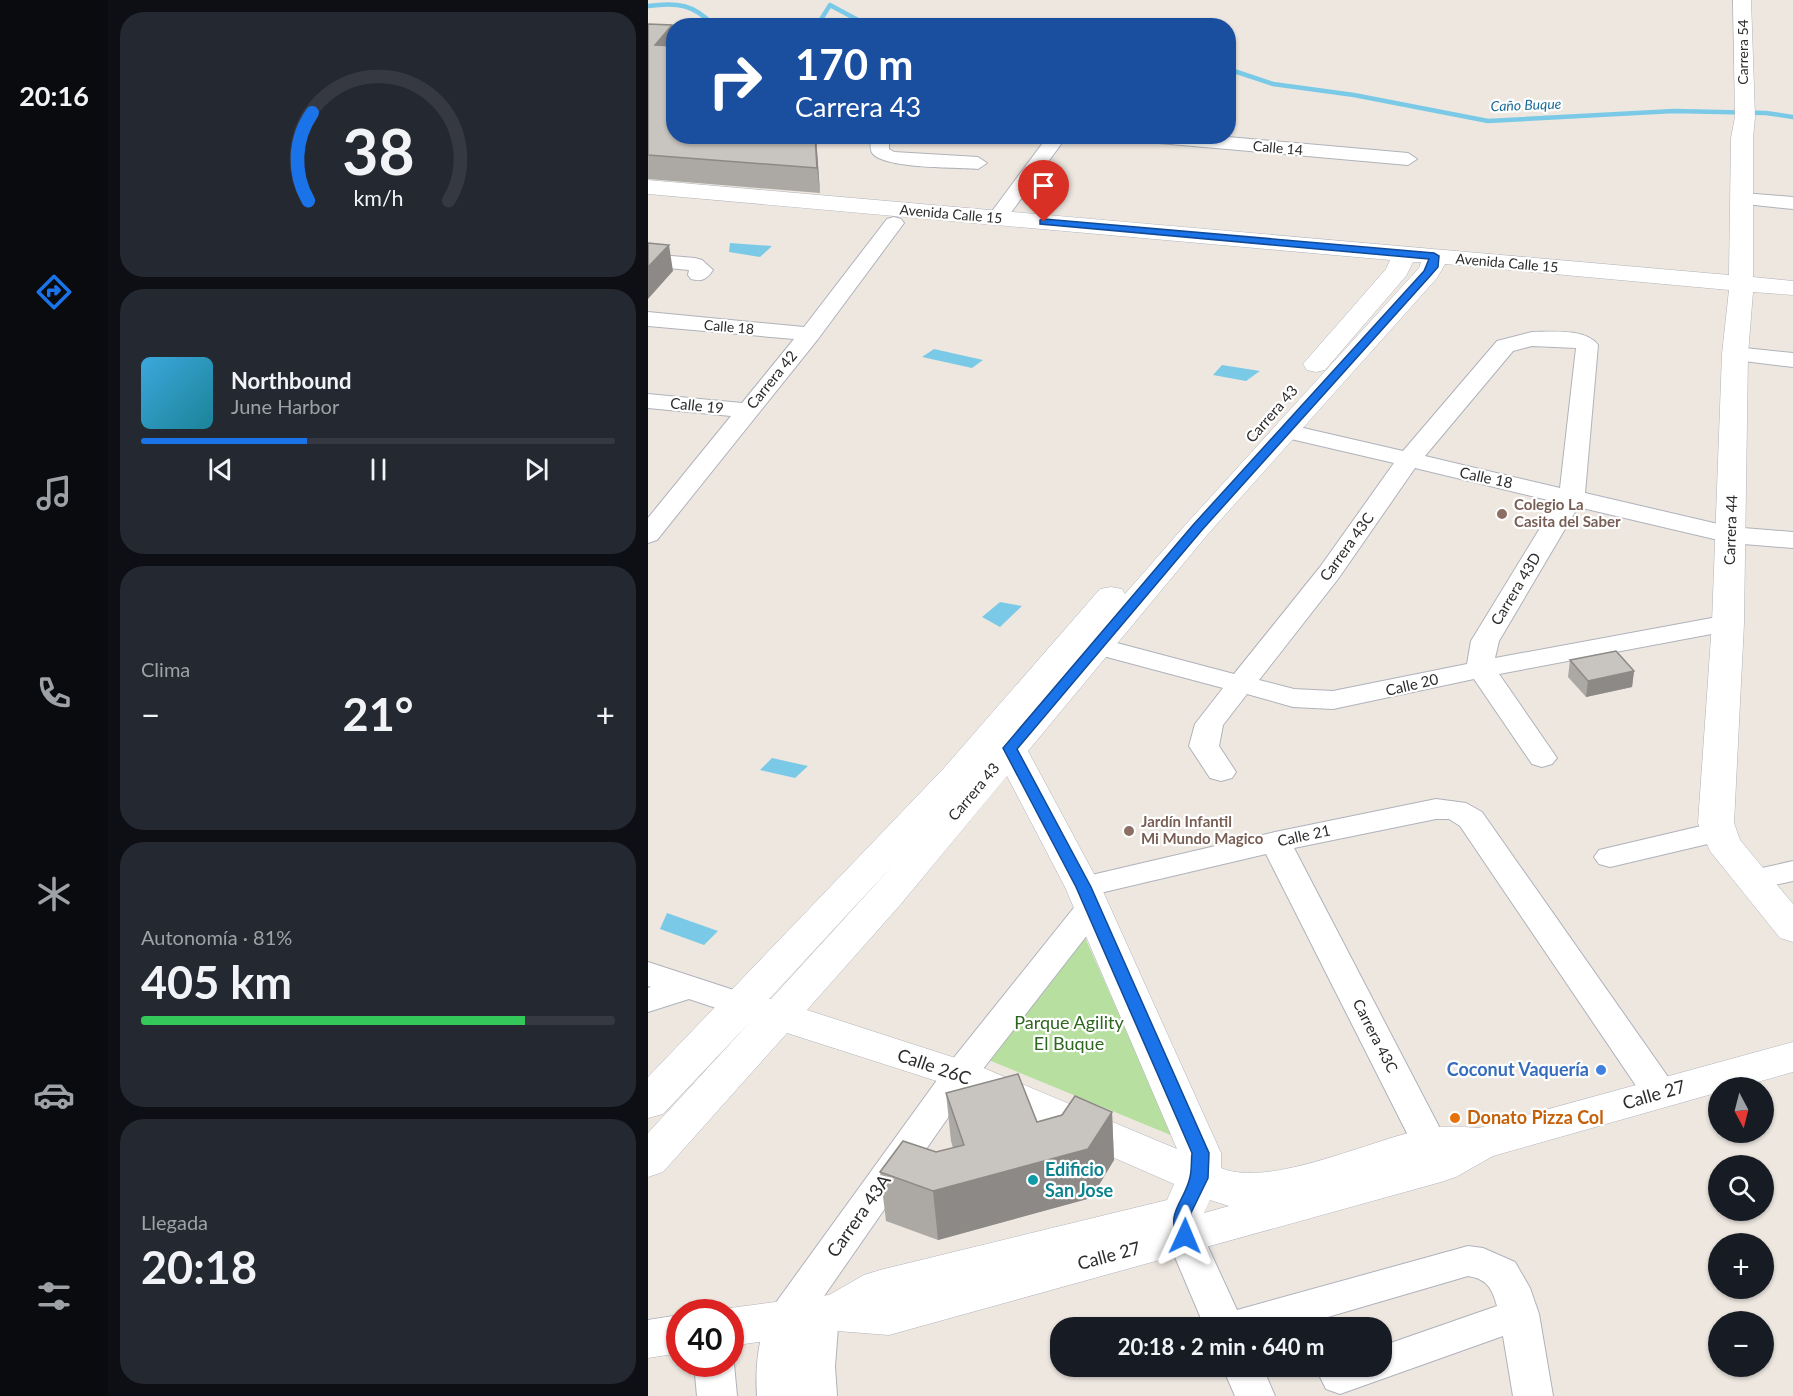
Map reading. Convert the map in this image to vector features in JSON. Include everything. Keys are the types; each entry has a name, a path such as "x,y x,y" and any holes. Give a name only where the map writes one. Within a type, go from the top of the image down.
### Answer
{"street":[{"name":"Carrera 54","path":"1742,0 1744,111"},
{"name":"Carrera 44","path":"1718,832 1716,823 1728,623 1740,291 1744,111"},
{"path":"879,144 879,151 889,156 978,163"},
{"path":"997,218 1052,144"},
{"name":"Calle 14","path":"1236,144 1408,159"},
{"name":"Avenida Calle 15","path":"648,187 997,218 1416,263"},
{"path":"1743,199 1793,203"},
{"name":"Avenida Calle 15","path":"648,204 1416,263 1740,291 1793,303"},
{"name":"Carrera 42","path":"648,535 810,334 894,224"},
{"path":"648,260 695,264 703,270 698,275"},
{"name":"Carrera 43","path":"648,1161 887,896 1197,528 1286,431 1416,263"},
{"name":"Carrera 43","path":"648,1103 956,776 1416,263"},
{"name":"Avenida Calle 15","path":"1740,291 1793,288"},
{"name":"Calle 18","path":"648,319 810,334"},
{"name":"Carrera 43D","path":"1481,669 1481,654 1485,641 1572,496 1587,345 1580,341 1526,339"},
{"name":"Carrera 43C","path":"1221,772 1204,746 1209,724 1240,682 1329,573 1408,461 1505,346 1515,340 1526,339"},
{"path":"1736,354 1793,360"},
{"name":"Calle 19","path":"648,401 747,411"},
{"name":"Calle 18","path":"1286,431 1731,535 1793,540"},
{"path":"648,497 676,500"},
{"name":"Calle 20","path":"1098,646 1240,682 1293,698 1333,699 1366,695 1481,669 1728,623"},
{"path":"1481,669 1542,758"},
{"path":"1010,748 1087,898 1200,1153 1189,1209 1222,1317"},
{"name":"Calle 21","path":"1087,898 1275,842 1436,809 1455,810 1471,819 1660,1093"},
{"path":"1610,857 1718,832 1751,880 1793,929"},
{"name":"Carrera 43C","path":"1275,842 1435,1155"},
{"path":"1751,880 1793,871"},
{"name":"Carrera 43A","path":"777,1396 775,1364 814,1315 960,1074 1087,898"},
{"name":"Calle 26C","path":"648,975 960,1074 1189,1209 1230,1190 1246,1193"},
{"path":"648,1000 690,987"},
{"name":"Calle 27","path":"744,1325 814,1315 880,1288 1189,1209 1480,1144 1793,1057"},
{"name":"Calle 27","path":"1246,1193 1435,1155"},
{"path":"1271,1317 1468,1261 1492,1265 1506,1277 1519,1314 1533,1396"},
{"path":"1392,1359 1519,1314"},
{"path":"814,1315 817,1396"},
{"path":"648,1338 666,1336"},
{"path":"715,1377 717,1396"},
{"path":"1247,1377 1255,1396"}],"green space":[{"name":"Parque Agility El Buque","path":"1083,933 1173,1136 979,1056"}],"water":[{"path":"730,243 772,246 760,257 729,252"},
{"path":"934,349 983,360 972,368 922,357"},
{"path":"1222,365 1260,371 1246,381 1213,375"},
{"path":"1000,602 1022,606 1000,627 982,617"},
{"path":"772,758 808,766 795,778 760,770"},
{"path":"667,913 718,931 704,945 660,929"}],"building":[{"path":"648,24 666,25 666,32 655,45 666,46 666,144 816,144 817,168 648,155"},
{"path":"648,243 669,245 648,267"},
{"path":"1616,651 1634,671 1588,681 1570,660"},
{"path":"1018,1074 1037,1122 1062,1115 1075,1096 1112,1112 1088,1149 933,1191 880,1172 903,1141 936,1152 964,1145 946,1093"}],"waterway":[{"path":"648,6 668,4 684,6 706,18"},
{"name":"Caño Buque","path":"822,18 830,5 854,18"},
{"name":"Caño Buque","path":"1236,72 1273,84 1354,95 1488,121 1674,111 1766,113 1793,117"}],"place":[{"name":"Colegio La Casita del Saber","path":"1502,514"},
{"name":"Jardín Infantil Mi Mundo Magico","path":"1129,831"},
{"name":"Coconut Vaquería","path":"1601,1070"},
{"name":"Donato Pizza Col","path":"1455,1118"},
{"name":"Edificio San Jose","path":"1033,1180"}],"route":[{"path":"1044,222 1434,256 1433,267 1428,273 1197,528 1010,748 1083,887 1200,1153 1199,1178 1192,1197 1182,1213 1185,1236"}]}
